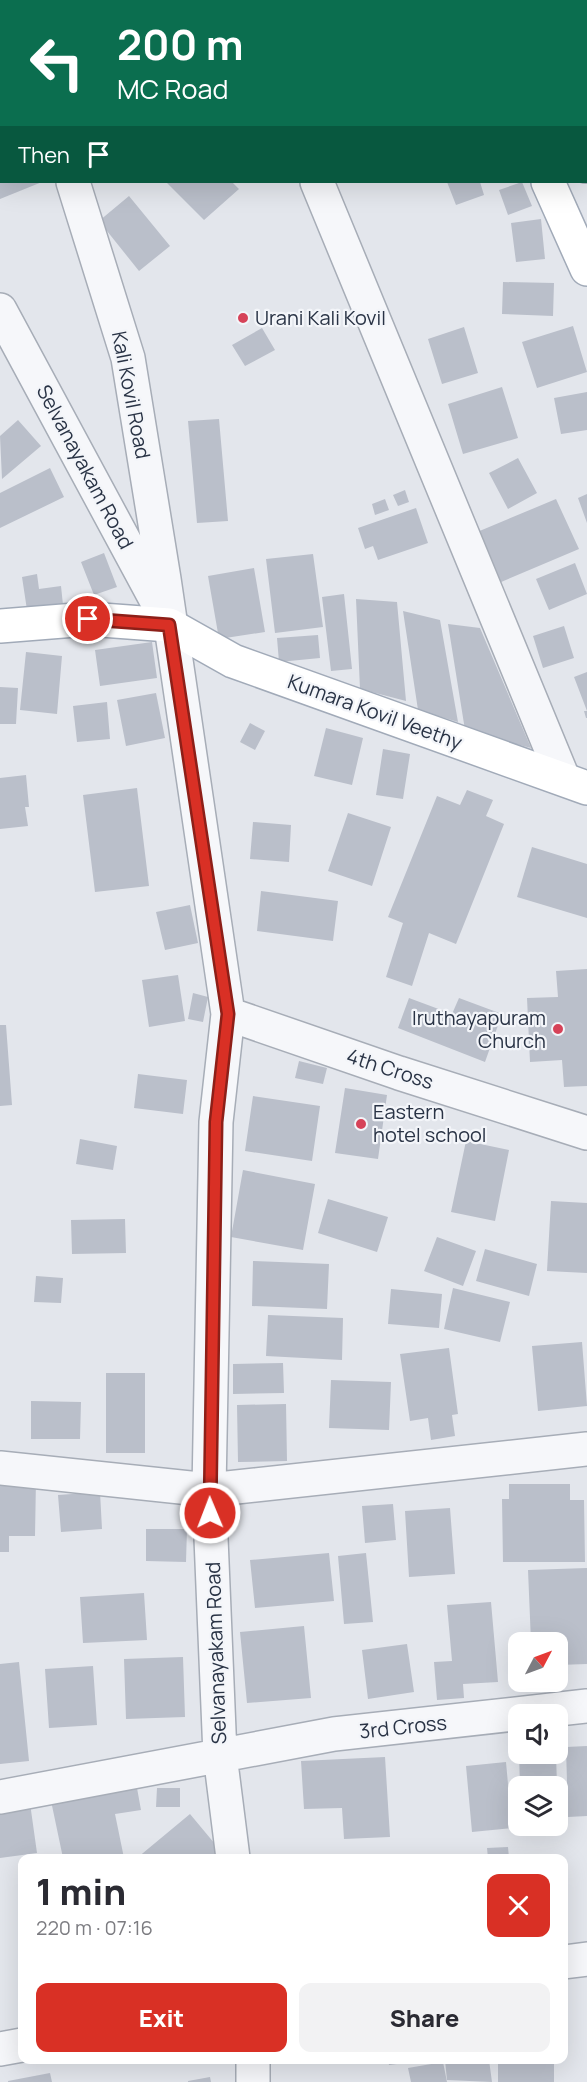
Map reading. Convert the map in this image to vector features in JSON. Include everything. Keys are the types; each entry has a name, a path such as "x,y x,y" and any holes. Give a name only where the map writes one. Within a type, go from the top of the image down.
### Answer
{"main road":[{"path":"548,183 587,269"},
{"path":"0,626 88,619 169,625"},
{"name":"Kumara Kovil Veethy","path":"169,625 233,661 575,783"}],"street":[{"name":"Kali Kovil Road","path":"73,183 128,358 164,579"},
{"path":"317,183 575,783"},
{"name":"Selvanayakam Road","path":"0,310 169,625"},
{"name":"Selvanayakam Road","path":"164,579 228,1014 216,1122 209,1490 220,1755 232,1854"},
{"name":"4th Cross","path":"228,1014 399,1073 587,1133"},
{"path":"0,1468 209,1490 587,1449"},
{"name":"3rd Cross","path":"0,1797 334,1734 587,1706"},
{"path":"568,1961 587,1959"},
{"path":"0,2049 18,2045"},
{"path":"253,2064 253,2082"}],"building":[{"path":"0,183 40,183 0,199"},
{"path":"167,183 233,183 239,189 204,220"},
{"path":"447,183 480,183 484,195 456,205"},
{"path":"522,183 532,206 508,215 499,190"},
{"path":"129,196 170,246 139,271 99,221"},
{"path":"541,219 545,259 516,262 511,223"},
{"path":"503,282 554,283 553,316 502,314"},
{"path":"573,326 587,372 537,388 522,342"},
{"path":"464,327 478,373 442,384 428,339"},
{"path":"262,328 275,350 245,366 232,345"},
{"path":"502,387 518,438 463,454 448,404"},
{"path":"587,392 587,430 561,434 554,398"},
{"path":"219,419 228,521 197,523 188,421"},
{"path":"18,420 41,446 2,479 0,436"},
{"path":"518,458 537,493 508,509 489,473"},
{"path":"50,468 64,497 0,528 0,493"},
{"path":"405,490 409,502 398,506 393,495"},
{"path":"587,494 587,523 578,498"},
{"path":"385,499 389,510 375,515 372,504"},
{"path":"556,499 579,549 494,585 470,535"},
{"path":"416,508 428,543 378,560 373,546 365,549 358,528"},
{"path":"104,553 117,587 94,595 81,562"},
{"path":"313,554 323,627 275,633 266,559"},
{"path":"575,563 587,594 549,610 536,579"},
{"path":"254,568 265,632 219,639 208,576"},
{"path":"37,574 39,589 61,586 63,605 27,610 22,577"},
{"path":"344,594 352,669 331,671 322,597"},
{"path":"356,599 397,602 406,701 360,689"},
{"path":"403,611 440,620 458,722 418,710"},
{"path":"448,624 480,628 531,748 465,730"},
{"path":"564,626 574,658 543,668 533,636"},
{"path":"318,635 320,658 279,662 277,638"},
{"path":"152,642 157,678 100,686 95,650"},
{"path":"26,652 62,656 57,714 20,710"},
{"path":"587,672 587,711 574,677"},
{"path":"0,687 18,688 16,724 0,724"},
{"path":"156,693 165,738 126,746 117,700"},
{"path":"107,702 110,739 77,742 73,706"},
{"path":"250,723 265,731 255,750 240,742"},
{"path":"326,728 363,738 352,785 314,776"},
{"path":"383,749 410,754 403,799 376,795"},
{"path":"26,775 29,807 25,807 28,826 0,829 0,778"},
{"path":"137,788 149,886 95,892 83,795"},
{"path":"467,790 493,800 486,816 504,824 456,944 429,933 412,986 386,977 403,923 388,917 437,796 460,805"},
{"path":"348,813 391,827 372,886 328,871"},
{"path":"253,822 291,825 289,862 250,859"},
{"path":"532,847 587,864 587,918 517,897"},
{"path":"261,891 338,901 333,941 257,931"},
{"path":"190,905 198,943 165,950 156,912"},
{"name":"Iruthayapuram Church","path":"587,969 587,1086 564,1087 562,1060 530,1062 527,998 558,997 556,971"},
{"path":"178,975 185,1021 149,1027 142,980"},
{"path":"193,993 208,997 203,1022 188,1019"},
{"path":"409,998 452,1014 459,998 502,1014 485,1062 398,1028"},
{"path":"0,1025 6,1025 12,1105 0,1106"},
{"path":"299,1061 327,1068 323,1084 295,1078"},
{"path":"138,1074 187,1080 183,1114 134,1108"},
{"name":"Eastern hotel school","path":"345,1088 387,1095 378,1159 335,1153"},
{"path":"253,1096 320,1106 312,1161 245,1151"},
{"path":"80,1139 117,1146 113,1170 76,1164"},
{"path":"466,1141 509,1150 495,1221 451,1212"},
{"path":"243,1170 315,1184 303,1250 231,1237"},
{"path":"328,1199 388,1217 377,1252 318,1233"},
{"path":"551,1201 587,1203 587,1273 547,1271"},
{"path":"125,1219 126,1253 72,1254 71,1220"},
{"path":"437,1237 476,1251 463,1286 424,1271"},
{"path":"485,1249 537,1264 529,1296 476,1281"},
{"path":"253,1261 329,1264 327,1309 252,1306"},
{"path":"36,1276 63,1278 61,1303 34,1302"},
{"path":"453,1288 510,1302 500,1342 444,1329"},
{"path":"391,1289 442,1294 439,1328 388,1324"},
{"path":"268,1315 343,1318 342,1360 266,1356"},
{"path":"582,1342 587,1406 538,1411 532,1346"},
{"path":"449,1348 458,1414 452,1415 455,1436 431,1440 428,1418 410,1421 400,1354"},
{"path":"283,1363 284,1393 233,1394 233,1364"},
{"path":"106,1373 145,1373 145,1453 106,1453"},
{"path":"331,1380 391,1382 389,1430 329,1428"},
{"path":"31,1401 81,1402 80,1439 31,1439"},
{"path":"286,1404 287,1461 238,1462 237,1405"},
{"path":"0,1479 36,1479 35,1536 9,1536 9,1552 0,1552"},
{"path":"509,1484 570,1484 570,1500 584,1500 585,1562 503,1562 502,1499 509,1499"},
{"path":"100,1492 102,1529 61,1532 58,1495"},
{"path":"393,1504 396,1540 365,1543 362,1506"},
{"path":"450,1508 455,1574 409,1577 405,1511"},
{"path":"146,1529 187,1529 186,1562 146,1561"},
{"path":"329,1553 334,1601 255,1608 250,1560"},
{"path":"366,1553 373,1622 344,1624 338,1556"},
{"path":"587,1568 587,1664 568,1665 568,1632 531,1632 528,1570"},
{"path":"144,1593 147,1640 83,1643 80,1597"},
{"path":"491,1602 498,1682 463,1684 464,1698 437,1700 434,1662 452,1661 447,1605"},
{"path":"304,1626 311,1698 247,1703 240,1632"},
{"path":"407,1644 414,1692 368,1699 362,1650"},
{"path":"183,1657 185,1717 126,1719 124,1659"},
{"path":"19,1662 29,1761 0,1764 0,1664"},
{"path":"93,1666 97,1725 49,1728 45,1669"},
{"path":"587,1746 587,1816 568,1817 568,1747"},
{"path":"385,1757 390,1837 344,1839 342,1808 304,1809 301,1761"},
{"path":"506,1762 508,1828 472,1832 466,1766"},
{"path":"519,1764 556,1764 557,1776 520,1776"},
{"path":"137,1788 141,1810 115,1814 123,1854 62,1854 50,1796 88,1789 90,1797"},
{"path":"157,1788 180,1788 180,1807 156,1807"},
{"path":"29,1796 37,1853 0,1858 0,1800"},
{"path":"190,1814 220,1850 214,1854 142,1854"},
{"path":"508,1847 509,1854 488,1854 487,1848"},
{"path":"443,2064 447,2082 411,2082 408,2068"},
{"path":"445,2064 490,2064 492,2082 447,2080"},
{"path":"498,2064 554,2064 554,2082 498,2082"},
{"path":"50,2073 52,2082 8,2082 8,2081"},
{"path":"210,2077 211,2082 188,2082 188,2081"}],"place":[{"name":"Urani Kali Kovil","path":"243,318"},
{"name":"Iruthayapuram Church","path":"558,1029"},
{"name":"Eastern hotel school","path":"361,1124"}],"route":[{"path":"88,619 169,625 228,1014 216,1122 210,1513"}]}
